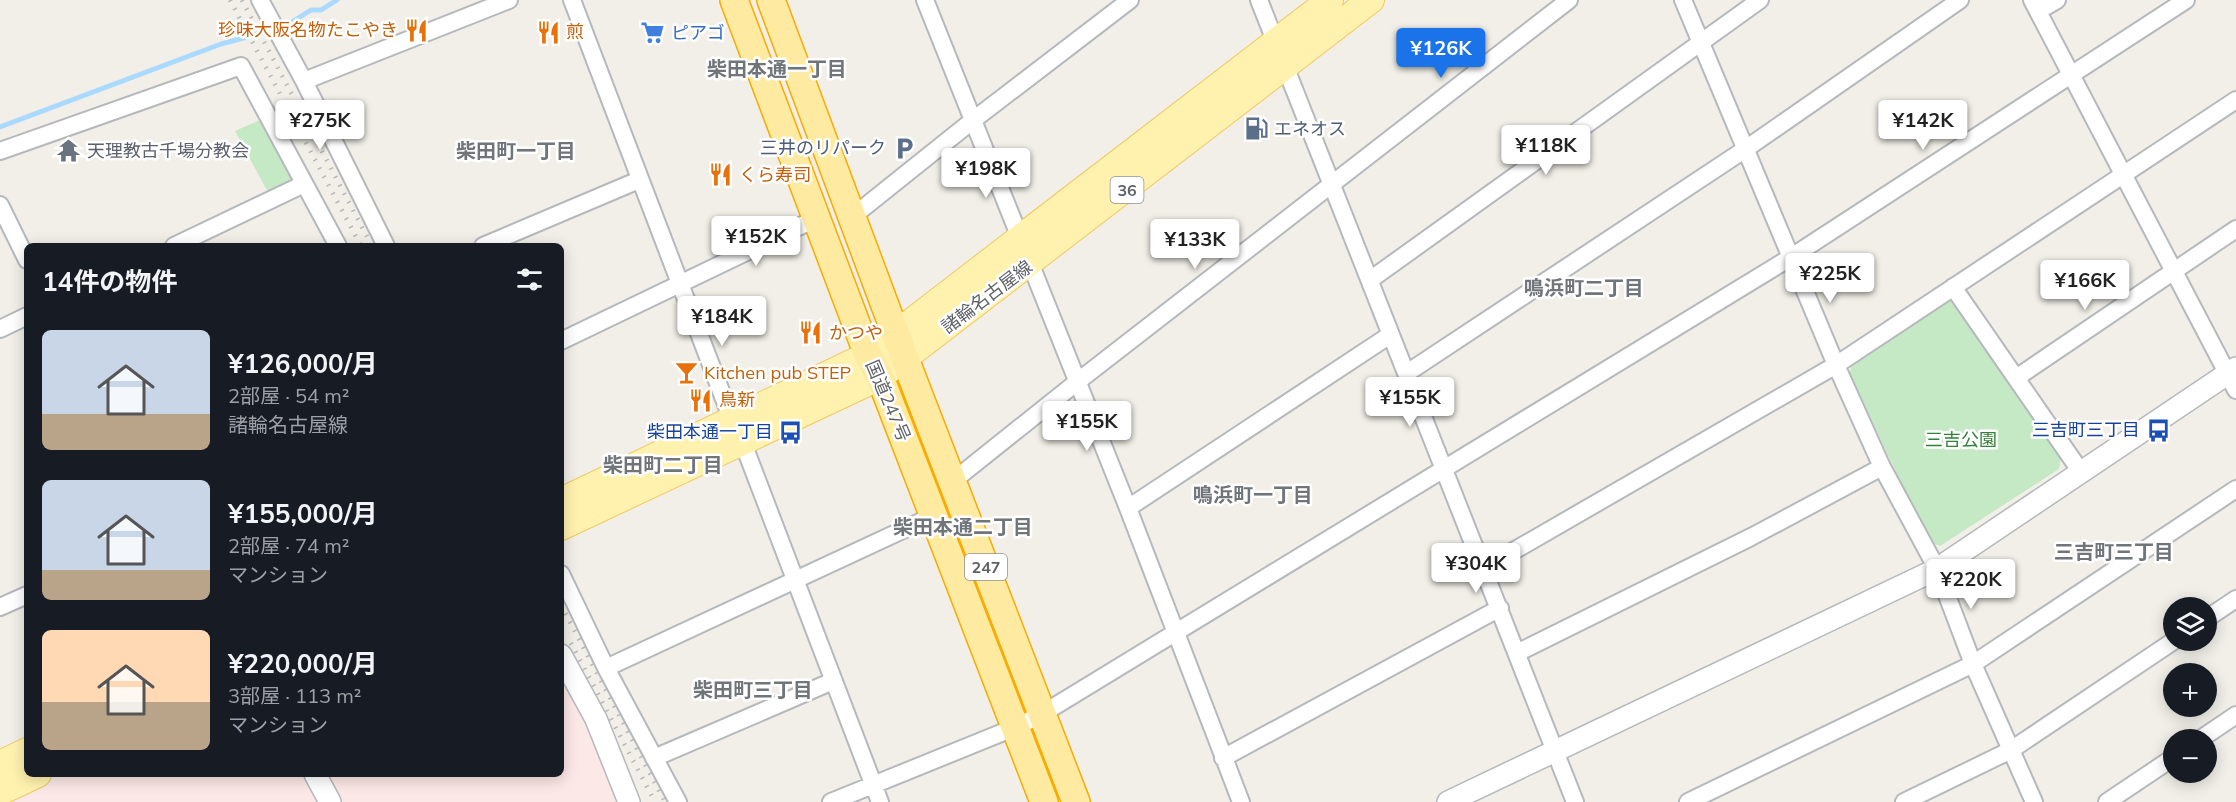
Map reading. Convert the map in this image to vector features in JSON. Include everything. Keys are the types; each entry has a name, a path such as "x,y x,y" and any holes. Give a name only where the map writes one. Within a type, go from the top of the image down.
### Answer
{"highway":[{"name":"国道247号","path":"734,0 874,366 935,515 1044,802"},
{"name":"国道247号","path":"771,0 895,333 1076,802"}],"main road":[{"name":"諸輪名古屋線","path":"564,526 742,443 874,366 895,333 1330,0"},
{"name":"諸輪名古屋線","path":"564,500 732,420 874,366 905,359 1371,0"},
{"path":"0,764 24,752"},
{"path":"0,792 32,777"}],"street":[{"path":"260,0 304,81 385,243"},
{"path":"304,81 509,0"},
{"path":"572,0 732,420"},
{"path":"925,0 1128,508 1241,802"},
{"path":"852,217 972,121 1130,0"},
{"path":"1259,0 1334,185 1390,334 1446,470 1575,802"},
{"path":"953,481 1569,0"},
{"path":"1683,0 1793,256 1836,365 1882,467 1937,569 1973,664 2034,802"},
{"path":"1370,280 1760,0"},
{"path":"1407,373 1747,148 1960,0"},
{"path":"1448,802 1937,569 2081,472 2233,377 2174,272 2035,6 2057,0"},
{"path":"831,802 1016,727 1042,714 1446,470 1793,256 2186,0"},
{"path":"0,151 242,66 336,243"},
{"path":"1484,568 1836,365 2236,100"},
{"path":"490,243 639,180"},
{"path":"180,243 304,184"},
{"path":"0,205 24,254"},
{"path":"564,340 680,286 817,218"},
{"path":"2016,378 2236,230"},
{"path":"1953,287 2081,472"},
{"path":"0,329 24,317"},
{"path":"1128,508 1390,334"},
{"path":"742,443 880,802"},
{"path":"1517,653 1751,537 1882,467"},
{"path":"1688,802 1973,664 2236,489"},
{"path":"606,668 935,515"},
{"path":"564,580 606,668 678,802"},
{"path":"0,607 24,596"},
{"path":"2217,612 2236,599"},
{"path":"1223,758 1500,608"},
{"path":"1904,802 2011,750 2163,648"},
{"path":"564,660 596,719 629,802"},
{"path":"654,758 833,681"},
{"path":"2215,729 2236,715"},
{"path":"2107,802 2163,764"},
{"path":"317,777 330,802"}],"shaded area":[{"path":"564,683 623,802 340,802 326,777 564,777"},
{"path":"62,777 306,777 319,802 11,802"}],"green space":[{"path":"262,119 295,173 294,184 270,196 235,131"},
{"name":"三吉公園","path":"1946,300 1955,303 2061,457 2059,469 1940,546 1928,541 1850,373 1852,363"}],"waterway":[{"path":"0,127 221,44 284,27 311,10 321,10 337,0"}],"railway":[{"path":"230,0 359,243"},
{"path":"242,0 370,243"},
{"path":"564,611 665,802"},
{"path":"571,643 655,802"}],"place":[{"name":"珍味大阪名物たこやき","path":"416,30"},
{"name":"煎","path":"548,32"},
{"name":"ピアゴ","path":"653,33"},
{"name":"エネオス","path":"1256,129"},
{"name":"三井のリパーク","path":"904,148"},
{"name":"天理教古千場分教会","path":"69,151"},
{"name":"くら寿司","path":"721,175"},
{"name":"かつや","path":"811,333"},
{"name":"Kitchen pub STEP","path":"686,373"},
{"name":"鳥新","path":"701,400"},
{"name":"三吉町三丁目","path":"2158,430"},
{"name":"柴田本通一丁目","path":"791,432"}],"district":[{"name":"柴田本通一丁目","path":"777,69"},
{"name":"柴田町一丁目","path":"516,151"},
{"name":"鳴浜町二丁目","path":"1584,288"},
{"name":"柴田町二丁目","path":"663,465"},
{"name":"鳴浜町一丁目","path":"1253,495"},
{"name":"柴田本通二丁目","path":"963,527"},
{"name":"三吉町三丁目","path":"2114,552"},
{"name":"柴田町三丁目","path":"753,690"}]}
